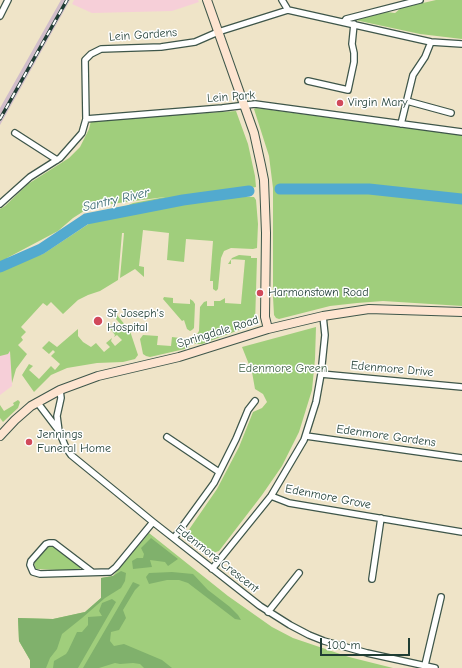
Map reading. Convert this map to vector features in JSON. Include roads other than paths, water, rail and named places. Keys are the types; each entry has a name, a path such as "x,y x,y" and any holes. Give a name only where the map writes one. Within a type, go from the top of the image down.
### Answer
{"street":[{"path":"0,16 8,0"},
{"path":"207,0 244,105 259,154 264,180 266,233 265,317 268,329"},
{"path":"282,0 288,10 431,42 462,44"},
{"path":"344,22 346,19 420,0"},
{"name":"Lein Gardens","path":"0,204 30,177 60,158 82,133 86,118 84,60 91,54 101,50 161,47 195,42 218,32 288,10"},
{"path":"308,81 348,90 354,62 352,44 354,24"},
{"path":"401,124 414,75 431,42"},
{"path":"407,101 451,113"},
{"name":"Lein Park","path":"86,118 222,108 255,104 462,132"},
{"path":"15,133 57,160"},
{"name":"Springdale Road","path":"0,436 15,420 37,402 60,390 98,376 179,357 268,329 323,316 376,308 462,312"},
{"path":"212,569 271,496 306,436 316,402 321,374 325,335 323,316"},
{"name":"Edenmore Drive","path":"321,374 462,387"},
{"name":"Edenmore Crescent","path":"59,432 58,410 61,398 60,390"},
{"path":"174,538 214,483 236,439 248,410 255,401"},
{"name":"Edenmore Crescent","path":"37,402 59,432 71,455 153,522 268,612 309,635 324,641 367,653 436,668"},
{"path":"47,416 58,410"},
{"name":"Edenmore Gardens","path":"306,436 462,458"},
{"path":"167,437 219,472"},
{"name":"Edenmore Grove","path":"271,496 289,503 462,532"},
{"name":"Edenmore Grove","path":"372,579 382,518"},
{"path":"92,572 54,544 49,543 46,544 31,561 30,565 33,572 40,574 110,572 116,567 153,522"},
{"path":"268,612 299,573"},
{"path":"425,665 441,597"}],"waterway":[{"name":"Santry River","path":"280,189 369,189 462,199"},
{"name":"Santry River","path":"0,267 41,249 86,219 183,200 249,191"}],"railway":[{"path":"0,119 67,0"}],"place":[{"name":"Virgin Mary","path":"340,103"},
{"name":"Harmonstown Road","path":"260,293"},
{"name":"St Joseph's Hospital","path":"98,321"},
{"name":"Jennings Funeral Home","path":"29,442"}],"park label":[{"name":"Edenmore Green","path":"283,369"}]}
